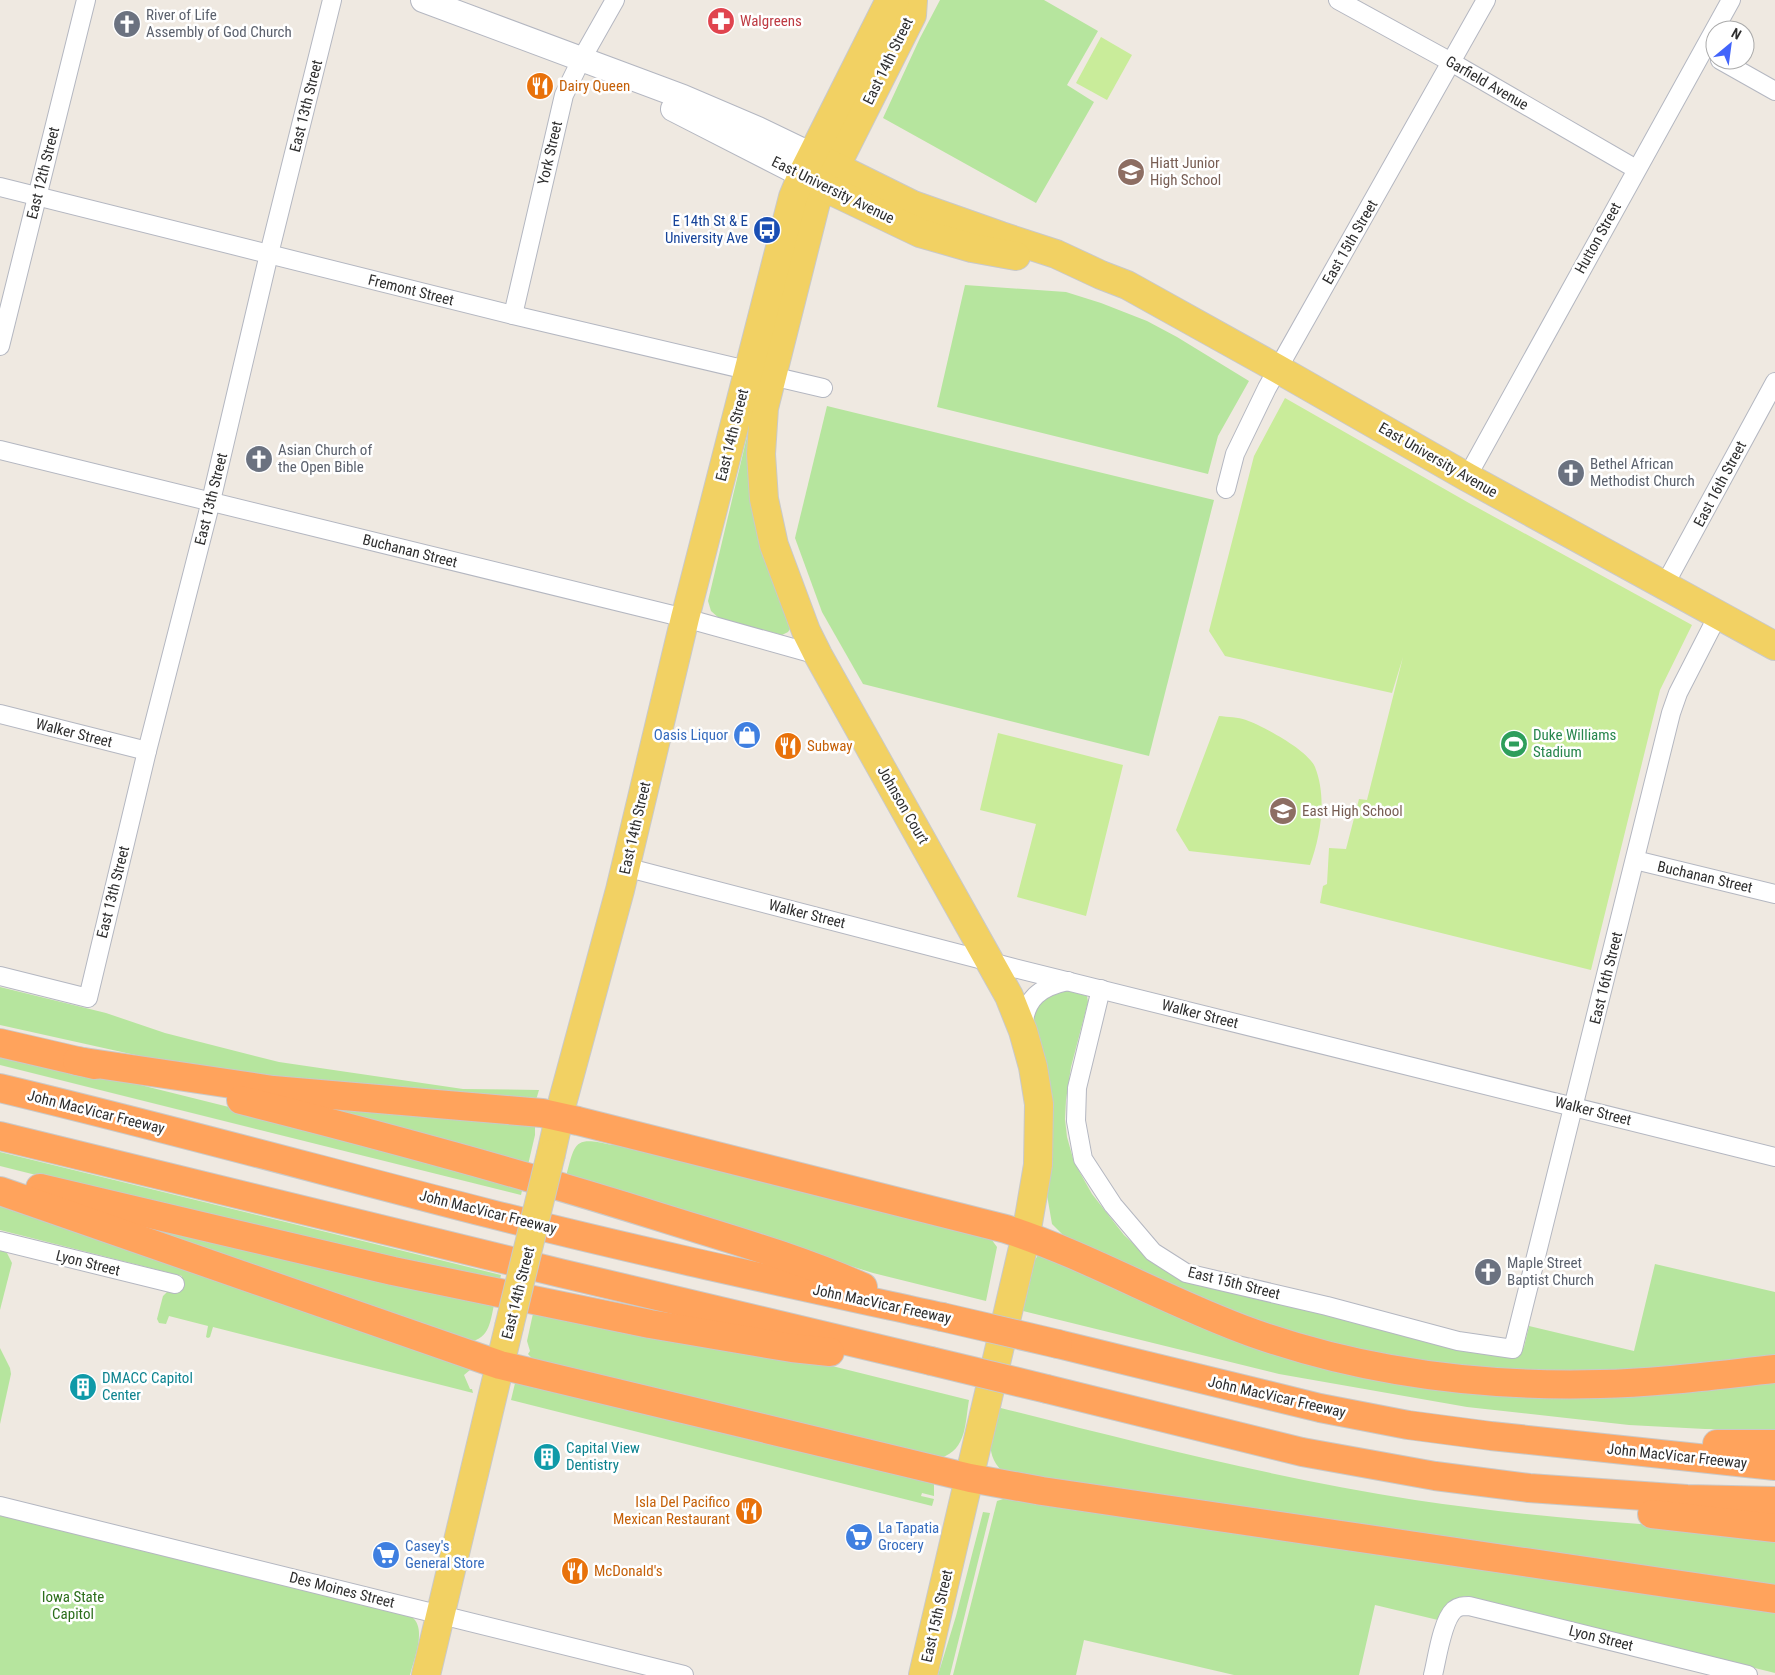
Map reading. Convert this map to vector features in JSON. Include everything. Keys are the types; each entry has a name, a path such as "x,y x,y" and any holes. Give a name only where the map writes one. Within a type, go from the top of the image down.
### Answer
{"highway":[{"path":"0,1043 305,1116 574,1189 798,1261 932,1315"},
{"path":"77,1061 273,1090 542,1113 560,1117 977,1221 1026,1235 1198,1311 1254,1333 1319,1353 1392,1370 1495,1381 1573,1384 1658,1380 1775,1369"},
{"name":"John MacVicar Freeway","path":"0,1088 296,1162 492,1214 715,1268 1058,1344 1320,1408 1408,1424 1534,1441 1775,1466"},
{"path":"0,1136 1302,1452 1435,1476 1529,1488 1687,1499 1775,1501"},
{"path":"0,1179 394,1271 650,1324 792,1348 931,1362"},
{"path":"0,1191 500,1365 970,1478 1052,1492 1775,1600"},
{"path":"1534,1441 1775,1444"},
{"path":"1529,1488 1611,1510 1775,1528"}],"main road":[{"name":"East University Avenue","path":"423,0 581,60 818,171 920,233 972,248 1059,263 1101,275 1127,285 1467,477 1775,646"},
{"name":"East 14th Street","path":"818,171 886,8 895,0"},
{"name":"East 14th Street","path":"426,1675 563,1100 625,868 685,618 760,372 792,197 818,171 911,18 913,0"},
{"name":"Johnson Court","path":"760,372 764,408 761,454 764,499 778,554 806,631 992,962 1009,996 1023,1031 1033,1067 1039,1104 1038,1165 1026,1235"},
{"name":"East 15th Street","path":"923,1675 1026,1235"}],"street":[{"name":"East 12th Street","path":"0,346 86,0"},
{"name":"York Street","path":"513,315 564,95 581,60 615,0"},
{"name":"Garfield Avenue","path":"1338,0 1451,62 1636,169"},
{"name":"East 15th Street","path":"1226,489 1235,454 1267,388 1486,0"},
{"name":"Hutton Street","path":"1722,20 1730,0"},
{"name":"East 13th Street","path":"0,976 88,998 147,751 211,501 328,1"},
{"name":"Hutton Street","path":"1467,477 1636,169 1705,60"},
{"path":"1738,70 1775,91"},
{"name":"Fremont Street","path":"0,187 513,315 823,388"},
{"name":"East 16th Street","path":"1664,586 1775,382"},
{"name":"Buchanan Street","path":"0,450 685,618 818,655"},
{"name":"East 16th Street","path":"1513,1349 1670,713 1718,615"},
{"name":"Walker Street","path":"0,714 147,751"},
{"name":"Buchanan Street","path":"1635,860 1775,894"},
{"name":"Walker Street","path":"625,868 992,962 1775,1157"},
{"path":"1023,1031 1024,1013 1029,1003 1052,984 1068,981"},
{"name":"East 15th Street","path":"1101,989 1077,1088 1076,1122 1083,1159 1113,1205 1153,1252 1186,1273 1327,1306 1458,1341 1513,1349"},
{"name":"Lyon Street","path":"0,1241 175,1284"},
{"name":"Des Moines Street","path":"0,1506 684,1675"},
{"name":"Lyon Street","path":"1433,1675 1447,1619 1459,1606 1469,1606 1748,1675"}],"green space":[{"path":"940,0 1044,0 1098,31 1067,85 1094,102 1036,203 883,118"},
{"path":"1101,37 1132,55 1107,100 1076,83"},
{"path":"965,285 1066,292 1101,303 1147,321 1249,381 1218,436 1208,474 937,407"},
{"name":"Duke Williams Stadium","path":"1285,398 1469,503 1692,625 1660,690 1591,970 1320,903 1323,886 1327,884 1329,848 1346,849 1359,799 1367,800 1403,657 1392,693 1225,656 1209,631 1254,456"},
{"path":"827,406 1214,500 1149,756 863,684 822,612 795,538"},
{"path":"750,424 790,629 782,635 720,619 711,611 708,601"},
{"path":"1219,716 1243,719 1254,723 1295,746 1311,760 1319,779 1322,803 1320,829 1310,865 1189,851 1176,830"},
{"path":"998,733 1123,765 1086,916 1017,897 1036,824 980,810"},
{"path":"0,987 106,1013 165,1033 279,1062 463,1089 539,1090 536,1100 499,1100 194,1068 0,1025"},
{"path":"1066,990 1087,996 1088,1002 1071,1067 1066,1100 1065,1119 1067,1137 1074,1162 1092,1194 1124,1235 1153,1262 1226,1290 1504,1357 1517,1355 1524,1347 1529,1326 1634,1351 1655,1264 1775,1292 1775,1359 1651,1369 1554,1372 1434,1363 1319,1342 1214,1306 1071,1243 1052,1224 1047,1195 1049,1146 1031,1015 1040,997"},
{"path":"0,1050 524,1182 521,1195 0,1065"},
{"path":"278,1100 535,1125 535,1135 528,1165"},
{"path":"614,1139 989,1236 997,1247 986,1301 873,1273 566,1177 574,1149 578,1144 590,1141 612,1145"},
{"path":"0,1152 501,1275 499,1284 244,1227 0,1166"},
{"path":"0,1204 467,1366 470,1370 464,1375 473,1393 213,1327 208,1338 206,1337 208,1326 169,1316 166,1324 159,1323 157,1319 163,1296 168,1291 178,1293 182,1276 0,1230"},
{"path":"90,1209 495,1301 490,1322 481,1337 468,1342"},
{"path":"0,1249 7,1253 12,1263 0,1310"},
{"path":"1038,1255 1411,1379 1775,1377 1775,1430 1629,1425 1467,1407 1279,1374 1023,1311 1035,1260"},
{"path":"534,1309 824,1364 969,1400 963,1434 956,1448 950,1454 941,1458 538,1365 528,1354 530,1351 527,1341"},
{"path":"0,1348 11,1374 0,1424"},
{"path":"516,1379 934,1479 934,1496 922,1493 921,1496 934,1499 932,1506 511,1400"},
{"path":"997,1407 1257,1470 1415,1500 1550,1516 1775,1534 1775,1588 1007,1475 999,1468 991,1452 991,1435"},
{"path":"1009,1497 1775,1607 1775,1673 1465,1596 1448,1604 1442,1610 1438,1620 1375,1605 1359,1675 1234,1675 1084,1640 1076,1675 953,1675 997,1501"},
{"path":"983,1512 990,1513 950,1675 938,1675 956,1616"},
{"name":"Iowa State Capitol","path":"0,1514 412,1617 419,1629 419,1636 410,1675 0,1675"}],"place":[{"name":"Walgreens","path":"721,21"},
{"name":"River of Life Assembly of God Church","path":"127,24"},
{"name":"Dairy Queen","path":"540,86"},
{"name":"Hiatt Junior High School","path":"1131,172"},
{"name":"E 14th St & E University Ave","path":"767,230"},
{"name":"Asian Church of the Open Bible","path":"259,459"},
{"name":"Bethel African Methodist Church","path":"1571,473"},
{"name":"Oasis Liquor","path":"747,735"},
{"name":"Duke Williams Stadium","path":"1514,744"},
{"name":"Subway","path":"788,746"},
{"name":"East High School","path":"1283,811"},
{"name":"Maple Street Baptist Church","path":"1488,1272"},
{"name":"DMACC Capitol Center","path":"83,1387"},
{"name":"Capital View Dentistry","path":"547,1457"},
{"name":"Isla Del Pacifico Mexican Restaurant","path":"749,1511"},
{"name":"La Tapatia Grocery","path":"859,1537"},
{"name":"Casey's General Store","path":"386,1555"},
{"name":"McDonald's","path":"575,1571"}]}
